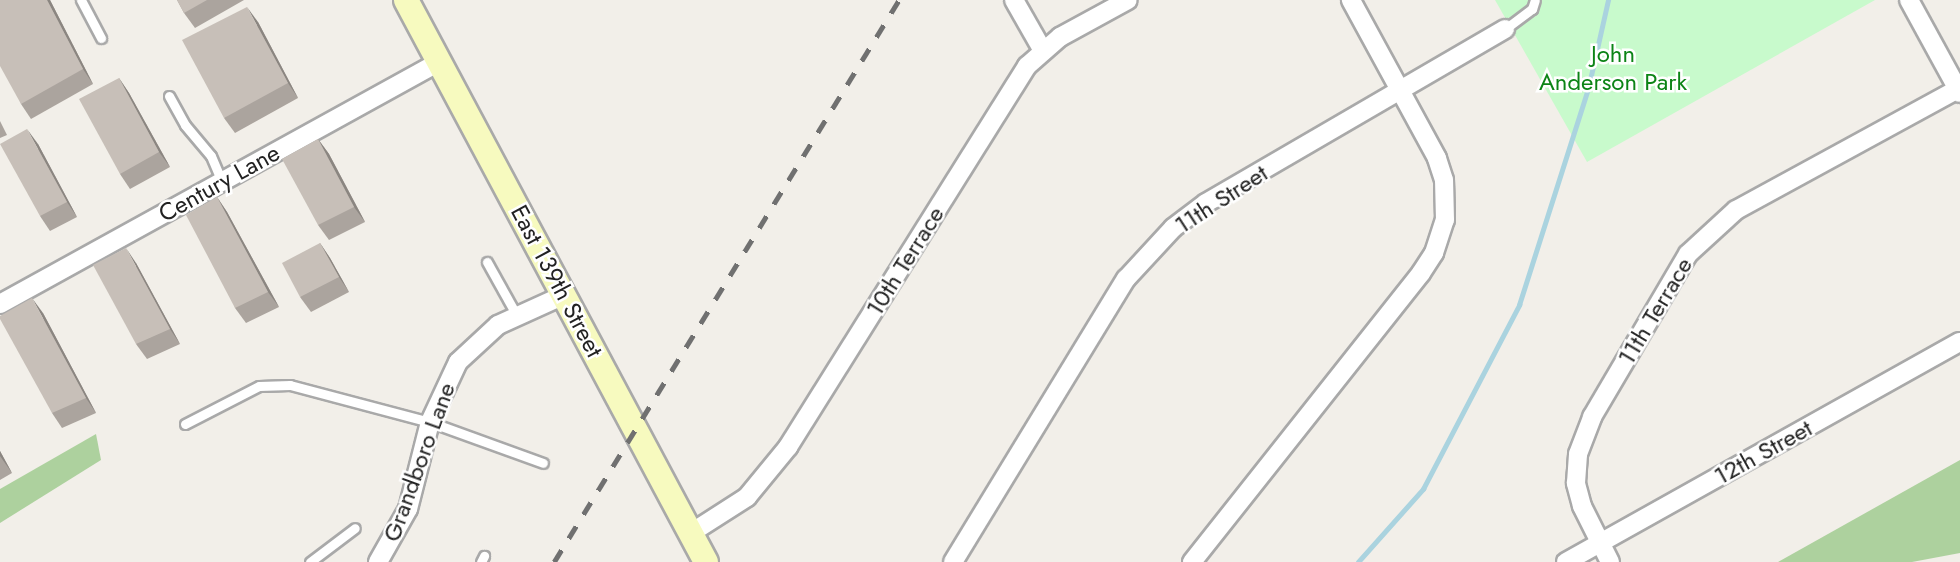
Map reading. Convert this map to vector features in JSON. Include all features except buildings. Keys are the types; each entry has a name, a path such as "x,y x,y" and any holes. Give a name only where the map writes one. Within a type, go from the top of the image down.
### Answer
{"street":[{"name":"East 139th Street","path":"407,0 706,562"},
{"path":"1014,0 1042,49"},
{"name":"10th Terrace","path":"691,533 747,497 788,447 1027,66 1042,49 1128,0"},
{"path":"1192,562 1421,273 1441,233 1444,180 1403,89 1351,0"},
{"path":"1909,0 1959,91"},
{"name":"11th Street","path":"953,562 1144,257 1206,203 1505,29"},
{"name":"Century Lane","path":"0,304 439,62"},
{"name":"11th Terrace","path":"1609,562 1599,544 1576,483 1578,454 1592,417 1688,254 1736,210 1959,91"},
{"name":"Grandboro Lane","path":"378,562 408,509 430,422 458,362 498,325 564,295"},
{"name":"12th Street","path":"1566,562 1960,342"}],"lane":[{"path":"81,0 101,38"},
{"path":"1505,29 1532,9 1535,0"},
{"path":"169,96 185,125 211,156 222,182"},
{"path":"487,262 517,316"},
{"path":"185,424 259,386 280,385 342,396 430,422 543,463"},
{"path":"310,562 355,528"}],"green space":[{"name":"John Anderson Park","path":"1495,0 1875,0 1587,162"},
{"path":"96,434 101,460 0,523 0,489"},
{"path":"1960,460 1960,553 1912,562 1778,562"}],"waterway":[{"path":"1358,562 1423,489 1519,305 1588,89 1608,0"}],"railway":[{"path":"554,562 899,0"}]}
